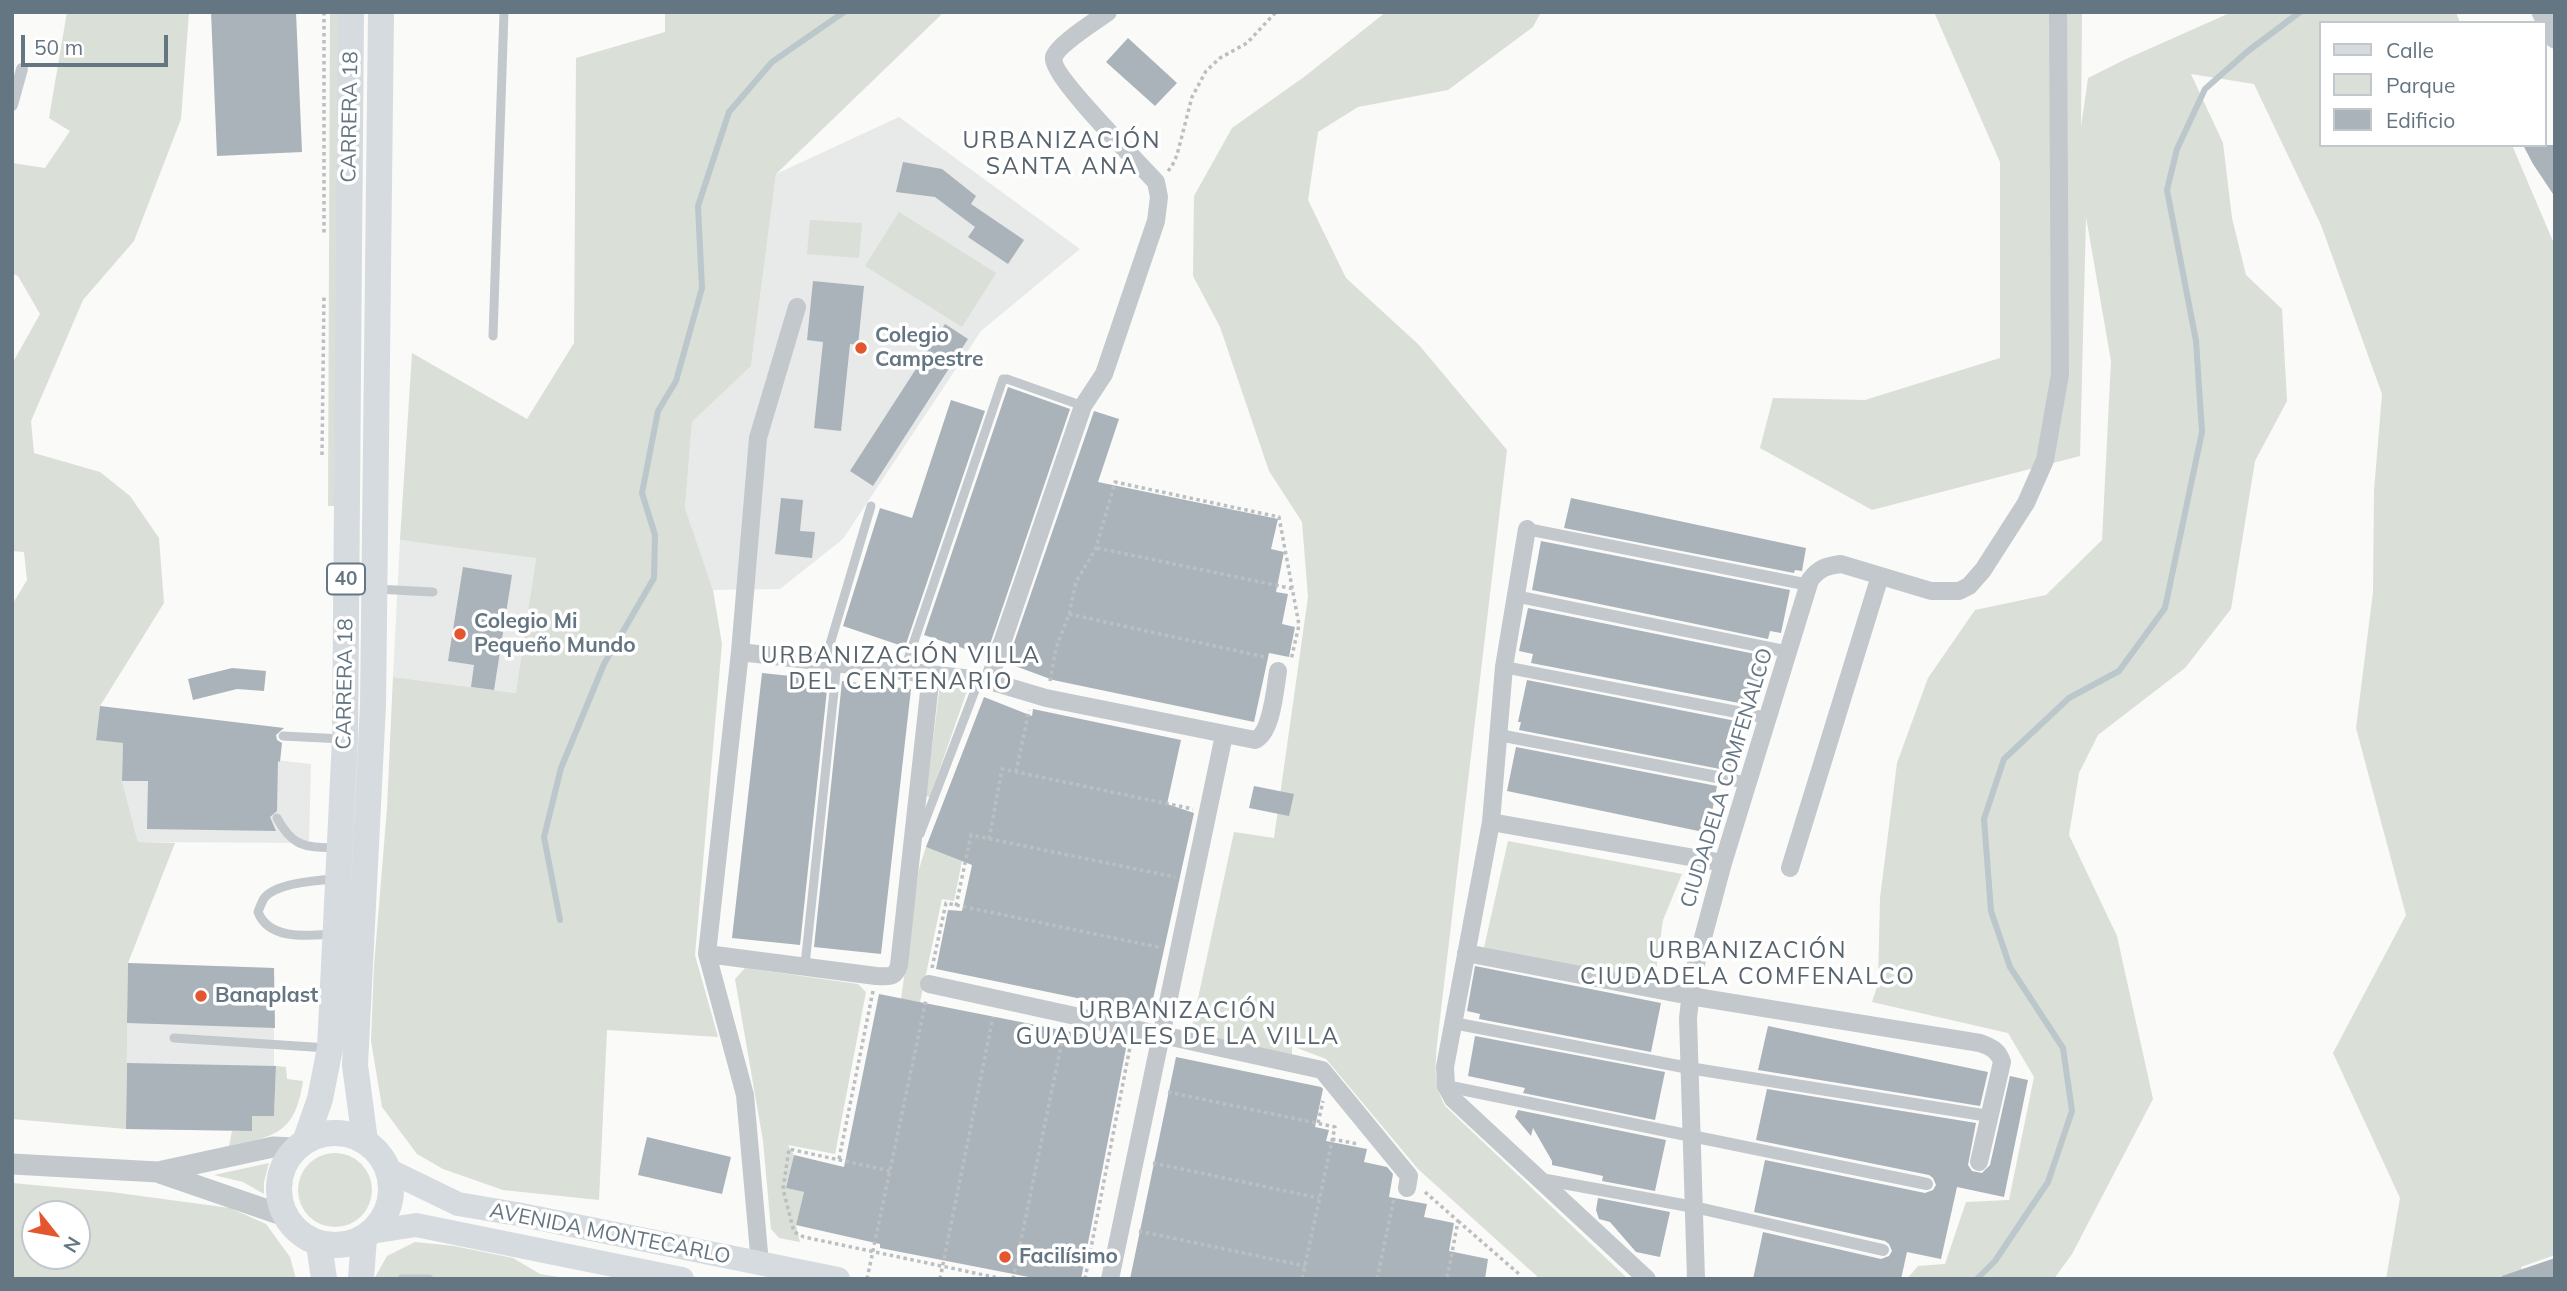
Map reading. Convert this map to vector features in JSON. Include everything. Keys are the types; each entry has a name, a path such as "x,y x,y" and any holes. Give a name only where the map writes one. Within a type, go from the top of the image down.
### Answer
{"main road":[{"name":"CARRERA 18","path":"300,1145 320,1099 330,1048 345,739 351,12"},
{"name":"CARRERA 18","path":"365,1141 355,1065 373,705 381,12"},
{"path":"285,1216 296,1231 319,1244 348,1244 368,1234 382,1219 389,1203 391,1187 388,1170 378,1154 365,1141 345,1133 324,1134 300,1145"},
{"name":"40","path":"285,1216 279,1198 279,1180 285,1163 300,1145"},
{"name":"AVENIDA MONTECARLO","path":"388,1170 458,1204 838,1279"},
{"name":"AVENIDA MONTECARLO","path":"368,1234 416,1225 682,1279"},
{"path":"361,1279 368,1234"},
{"path":"319,1244 324,1279"}],"street":[{"path":"984,681 1083,406 1104,374 1149,243 1158,204 1156,182 1075,94 1058,74 1054,64 1054,56 1062,46 1108,12"},
{"path":"1647,1279 1453,1099 1446,1086 1445,1067 1491,822 1504,667 1527,529 1809,585 1816,571 1840,564 1931,591 1959,591 1969,586 1983,570 2026,503 2045,460 2060,374 2058,12"},
{"path":"2542,12 2555,38"},
{"path":"12,105 22,69"},
{"path":"760,1264 745,1095 707,954 740,652 758,438 797,307"},
{"path":"1790,868 1880,576"},
{"name":"CIUDADELA COMFENALCO","path":"1696,1279 1688,1017 1693,975 1723,863 1809,585"},
{"path":"1515,597 1789,652"},
{"path":"740,652 984,681 1039,696 1255,740 1265,734 1275,663"},
{"path":"1504,667 1768,718"},
{"path":"707,954 893,976 899,965 931,674"},
{"path":"1110,1279 1224,735"},
{"path":"1500,735 1748,783"},
{"path":"1491,822 1723,863"},
{"path":"1466,953 1690,996 1980,1043 1990,1047 1999,1054 2002,1062 1979,1162"},
{"path":"929,984 1322,1070 1409,1175 1407,1188"},
{"path":"1453,1023 1689,1068 1989,1116"},
{"path":"1446,1086 1927,1184"},
{"path":"12,1164 158,1172 273,1147 300,1145"},
{"path":"158,1172 285,1216"},
{"path":"1539,1179 1694,1207 1883,1250"}],"lane":[{"path":"493,336 504,12"},
{"path":"904,671 1003,379 1083,406"},
{"path":"804,965 831,662 871,506"},
{"path":"374,589 433,592"},
{"path":"910,858 984,681"},
{"path":"283,736 345,739"},
{"path":"277,818 289,837 298,844 338,849"},
{"path":"334,934 303,935 272,930 262,922 258,912 263,899 273,890 337,878"},
{"path":"174,1038 330,1048"},
{"path":"402,1279 429,1279"}],"path":[{"path":"324,12 324,237"},
{"path":"1156,182 1172,166 1192,97 1206,71 1227,54 1247,43 1276,12"},
{"path":"323,461 324,290"},
{"path":"1016,772 1039,696 1069,614 1076,582 1096,548 1115,482 1279,517 1299,625 1291,663 1275,663 1069,614"},
{"path":"1096,548 1294,589"},
{"path":"989,839 1002,769 1208,812"},
{"path":"956,906 971,835 1194,881"},
{"path":"867,1279 946,904 1179,952"},
{"path":"838,1159 876,976"},
{"path":"940,1279 997,999"},
{"path":"1013,1279 1067,1014"},
{"path":"1085,1279 1134,1028"},
{"path":"1163,1091 1335,1126 1302,1279"},
{"path":"890,1171 789,1149 783,1189 794,1231 804,1237 1003,1279"},
{"path":"1148,1161 1319,1198"},
{"path":"1377,1279 1400,1166"},
{"path":"1407,1188 1425,1192 1519,1274 1519,1279"},
{"path":"1447,1279 1458,1221"},
{"path":"1133,1230 1305,1266"}],"shaded area":[{"name":"Colegio Campestre","path":"899,117 1080,249 981,331 843,539 780,589 713,590 685,508 692,422 751,366 776,174"},
{"name":"Colegio Mi Pequeño Mundo","path":"400,540 536,557 517,693 393,677"},
{"path":"123,743 311,764 309,843 138,842 122,781"},
{"path":"128,963 274,968 274,1116 252,1131 126,1129"}],"green space":[{"path":"67,12 189,12 181,119 134,241 83,300 31,421 34,453 100,472 130,496 159,538 164,603 100,706 96,739 123,743 122,781 138,842 175,843 128,963 126,1129 12,1119 12,605 27,580 24,552 12,551 12,364 40,314 18,276 12,273 12,163 45,168 70,131 49,118"},
{"path":"330,12 342,12 334,506 328,506"},
{"path":"665,12 944,12 776,174 751,366 692,422 685,508 713,590 722,644 695,955 718,1037 607,1030 599,1200 503,1190 443,1169 417,1154 382,1107 371,1041 374,966 387,808 393,677 516,693 536,558 400,540 412,353 527,419 574,343 576,58 665,32"},
{"path":"1386,12 1541,12 1533,27 1448,90 1358,107 1318,132 1308,200 1346,278 1419,345 1507,450 1437,1044 1439,1091 1445,1106 1628,1279 1540,1279 1418,1169 1326,1059 1292,1046 1292,1058 1190,1035 1234,832 1274,838 1308,597 1302,522 1269,471 1220,327 1193,276 1194,196 1232,128 1304,77"},
{"path":"1934,12 2082,12 2081,127 2088,78 2232,12 2456,12 2459,21 2318,21 2318,147 2513,147 2555,246 2555,1255 2521,1267 2524,1279 2386,1279 2400,1198 2333,1053 2406,915 2356,728 2373,592 2374,491 2382,394 2321,225 2254,84 2191,74 2223,143 2232,218 2246,275 2282,309 2287,401 2255,461 2231,609 2185,668 2098,735 2079,773 2069,835 2117,936 2153,1099 2072,1254 2054,1279 1907,1279 1918,1266 1945,1264 1966,1202 2009,1200 2034,1077 2008,1033 1872,1002 1878,984 1880,898 1897,763 1928,678 1975,610 2046,595 2102,540 2111,361 2086,217 2080,456 1872,510 1760,448 1773,398 1865,400 2000,358 2000,162"},
{"path":"899,212 996,273 962,327 865,266"},
{"path":"810,220 862,223 859,258 807,254"},
{"path":"940,684 968,688 930,797 926,796"},
{"path":"1508,841 1682,874 1663,920 1655,979 1483,952"},
{"path":"926,847 962,861 954,901 942,899 920,1002 901,999 919,869"},
{"path":"745,968 858,984 866,992 835,1154 788,1145 794,1155 786,1188 804,1192 796,1225 800,1242 779,1238 771,1229 763,1141 735,979"},
{"path":"276,1066 286,1067 287,1079 303,1081 295,1112 289,1122 271,1135 229,1146 232,1131 252,1131 252,1116 274,1116"},
{"path":"328,1153 342,1153 356,1159 366,1169 372,1190 370,1204 356,1221 342,1227 328,1227 314,1221 304,1211 298,1197 298,1183 304,1169 314,1159"},
{"path":"269,1163 264,1194 243,1182 214,1175"},
{"path":"12,1183 111,1192 230,1208 266,1224 290,1257 296,1279 12,1279"},
{"path":"415,1242 454,1246 513,1258 540,1274 571,1279 374,1279 387,1256"}],"building":[{"path":"211,12 296,12 302,152 217,156"},
{"path":"1128,38 1177,83 1155,106 1106,62"},
{"path":"2555,145 2555,197 2524,147"},
{"path":"903,162 942,169 976,196 971,204 1024,240 1008,264 968,237 975,227 935,197 896,192"},
{"path":"813,281 864,286 858,345 850,344 841,431 814,428 823,342 807,340"},
{"path":"945,324 968,339 873,486 850,471"},
{"path":"1008,387 1070,409 986,656 924,635"},
{"path":"951,400 985,411 905,647 843,626 880,508 912,518"},
{"path":"1094,411 1119,419 1098,482 1278,519 1271,549 1284,552 1276,592 1288,594 1282,624 1295,627 1289,657 1269,653 1254,722 1053,680 1007,663"},
{"path":"781,498 803,500 800,531 815,532 812,558 775,554"},
{"path":"1571,498 1806,548 1802,571 1795,570 1794,573 1564,528"},
{"path":"1541,541 1790,590 1781,633 1770,631 1768,639 1532,590"},
{"path":"463,567 512,575 494,690 471,687 474,665 448,661"},
{"path":"1528,608 1765,656 1755,700 1746,698 1744,704 1531,663 1533,654 1519,651"},
{"path":"232,668 266,671 264,691 237,689 193,700 188,679"},
{"path":"762,673 828,680 800,945 732,938"},
{"path":"1527,680 1741,722 1731,766 1721,764 1720,769 1519,730 1521,722 1518,722"},
{"path":"842,681 911,689 881,954 814,947"},
{"path":"984,697 1032,716 1033,709 1181,740 1167,804 1194,813 1150,1013 936,969 948,910 962,911 972,865 926,847"},
{"path":"100,706 284,728 276,735 277,740 282,743 280,762 278,761 277,811 270,817 276,831 147,829 148,781 122,781 123,743 96,740"},
{"path":"1516,747 1717,786 1708,833 1507,791"},
{"path":"1254,786 1294,794 1289,816 1249,808"},
{"name":"Banaplast","path":"128,963 274,968 275,1028 127,1023"},
{"path":"1475,966 1661,1003 1651,1052 1479,1019 1480,1014 1467,1011"},
{"path":"879,994 1127,1043 1081,1279 1039,1279 880,1248 880,1244 796,1225 804,1192 786,1188 794,1155 844,1167"},
{"path":"1768,1026 1988,1072 1980,1106 1758,1070"},
{"path":"1475,1036 1665,1072 1655,1120 1523,1093 1525,1088 1468,1076"},
{"path":"1176,1057 1321,1087 1323,1089 1315,1127 1329,1130 1326,1141 1367,1149 1364,1162 1387,1167 1393,1174 1389,1197 1427,1204 1424,1217 1454,1223 1449,1251 1488,1259 1485,1279 1130,1279"},
{"path":"127,1063 276,1066 274,1116 252,1116 252,1131 126,1129"},
{"path":"2010,1076 2028,1080 2004,1197 1957,1187 1941,1259 1907,1252 1901,1279 1753,1279 1763,1232 1881,1259 1889,1256 1892,1251 1885,1241 1754,1212 1765,1160 1925,1193 1933,1190 1936,1185 1929,1175 1756,1140 1767,1089 1976,1123 1968,1165 1972,1171 1982,1173 1990,1165"},
{"path":"1518,1110 1666,1140 1655,1191 1602,1181 1603,1176 1552,1165 1533,1128 1531,1136 1515,1117"},
{"path":"647,1137 731,1157 722,1194 638,1175"},
{"path":"1598,1198 1670,1212 1660,1257 1636,1252 1610,1222 1599,1219 1596,1210"},
{"path":"2555,1258 2555,1279 2502,1279 2502,1276"}],"waterway":[{"path":"560,920 544,837 561,768 604,664 654,578 655,535 642,493 658,411 676,381 702,288 698,206 729,112 772,62 844,12"},
{"path":"1977,1279 1995,1261 2048,1182 2072,1111 2063,1048 2010,967 1991,911 1984,819 2004,759 2069,698 2119,671 2165,608 2202,432 2196,341 2167,190 2177,149 2205,89 2248,51 2300,12"}],"place":[{"name":"Colegio Campestre","path":"861,348"},
{"name":"Colegio Mi Pequeño Mundo","path":"460,634"},
{"name":"Banaplast","path":"201,996"},
{"name":"Facilísimo","path":"1005,1257"}],"district":[{"name":"URBANIZACIÓN SANTA ANA","path":"1062,154"},
{"name":"URBANIZACIÓN VILLA DEL CENTENARIO","path":"901,669"},
{"name":"URBANIZACIÓN CIUDADELA COMFENALCO","path":"1748,964"},
{"name":"URBANIZACIÓN GUADUALES DE LA VILLA","path":"1178,1024"}]}
